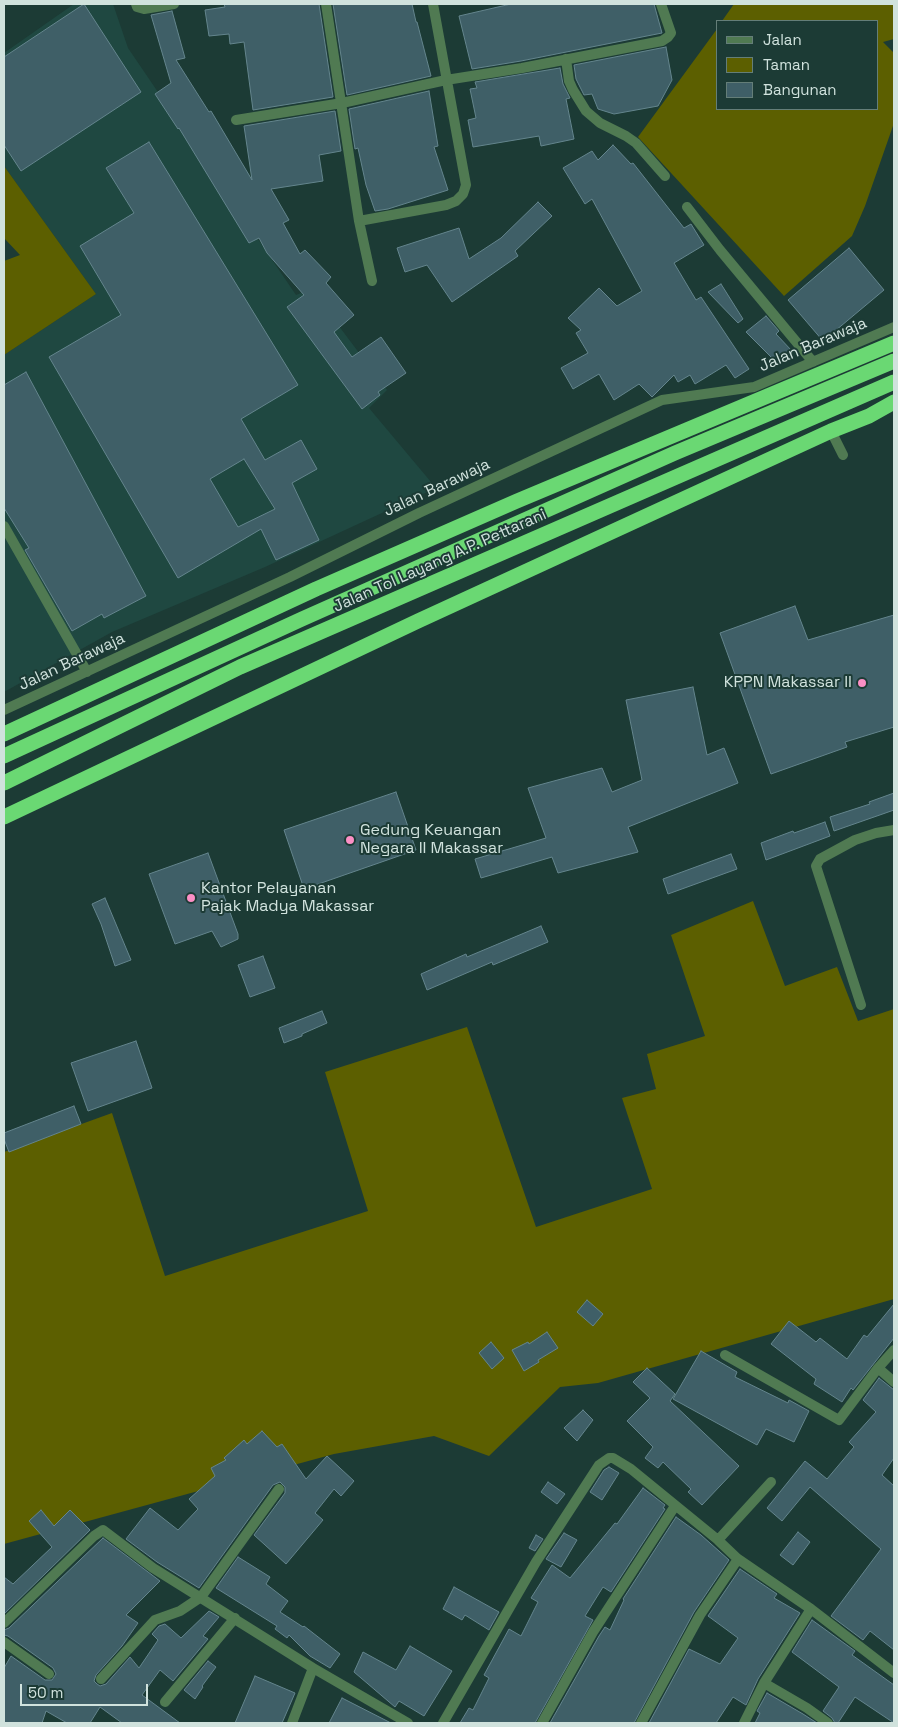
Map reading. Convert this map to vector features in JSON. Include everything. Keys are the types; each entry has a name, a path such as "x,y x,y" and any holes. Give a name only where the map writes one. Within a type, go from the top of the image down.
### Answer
{"highway":[{"path":"4,734 316,589 489,513 889,345"},
{"name":"Jalan Tol Layang A.P. Pettarani","path":"4,756 302,619 674,453 894,361"},
{"name":"Jalan Tol Layang A.P. Pettarani","path":"4,783 240,668 894,382"},
{"path":"4,817 418,621 831,431 869,416 894,402"},
{"path":"869,416 894,415"}],"street":[{"path":"136,4 137,7 144,9 174,4"},
{"path":"326,4 359,221 372,281"},
{"path":"359,221 446,205 456,201 464,194 466,185 433,4"},
{"path":"236,120 342,103 446,80 666,39 671,33 661,4"},
{"path":"566,59 569,82 586,111 600,123 636,143 665,176"},
{"path":"687,207 720,250 813,362"},
{"name":"Jalan Barawaja","path":"4,710 290,577 419,513 662,400 754,387 894,327"},
{"path":"831,431 843,455"},
{"path":"4,526 87,672"},
{"path":"861,1005 816,866 820,859 855,840 870,834 894,830"},
{"path":"725,1355 839,1420 894,1350"},
{"path":"878,1368 894,1382"},
{"path":"443,1723 536,1562 599,1465 603,1461 614,1458 631,1469 718,1540 738,1559 811,1609 894,1673"},
{"path":"718,1540 771,1482"},
{"path":"101,1679 155,1620 180,1611 202,1597 279,1489"},
{"path":"542,1723 593,1632 675,1506"},
{"path":"4,1622 94,1536 103,1530 153,1568 402,1721"},
{"path":"641,1723 700,1615 738,1559"},
{"path":"744,1723 764,1683 811,1609"},
{"path":"165,1702 234,1618"},
{"path":"4,1642 49,1674"},
{"path":"292,1723 313,1668"},
{"path":"764,1683 807,1708 828,1723"}],"shaded area":[{"path":"74,4 113,4 128,48 296,295 311,289 387,390 369,408 436,488 265,567 112,632 4,692 4,355 96,294 4,166 4,53"}],"green space":[{"path":"734,4 894,4 894,39 883,42 894,53 894,123 865,206 852,236 784,296 638,137 716,30 716,110 878,110 878,20 723,20"},
{"path":"4,166 96,294 4,355 4,261 20,255 4,238"},
{"path":"753,901 785,986 837,967 858,1021 894,1009 894,1299 598,1383 560,1387 489,1456 434,1436 334,1454 4,1544 4,1152 112,1113 165,1276 368,1211 325,1072 467,1027 536,1227 652,1189 622,1098 656,1089 647,1054 705,1036 671,935"}],"building":[{"path":"84,4 141,92 21,171 4,145 4,57"},
{"path":"224,4 319,4 333,97 253,110 244,42 230,44 229,34 209,36 205,10 225,7"},
{"path":"333,4 412,4 431,76 347,95"},
{"path":"511,4 654,4 662,33 472,69 459,16"},
{"path":"172,11 185,58 176,60 209,112 211,111 252,180 244,126 335,111 341,151 319,155 323,181 271,189 289,220 283,223 300,254 305,250 331,277 326,283 354,315 334,332 352,357 381,337 406,373 378,392 380,395 362,409 287,307 304,295 267,253 259,238 249,243 179,128 155,94 171,83 151,15"},
{"path":"666,47 672,80 658,106 614,114 598,109 592,94 584,95 576,79 574,65"},
{"path":"560,68 563,84 570,98 566,99 574,139 541,146 539,136 473,147 468,120 476,118 470,89 477,88 475,82"},
{"path":"429,91 438,146 434,147 448,190 388,209 375,211 366,185 358,148 355,149 349,109"},
{"path":"149,142 298,385 241,419 265,460 301,440 317,469 292,483 319,540 276,560 261,529 178,578 49,357 121,315 80,246 134,213 106,168","holes":["244,459 275,509 238,527 210,479"]},
{"path":"613,145 631,164 633,163 684,228 691,224 704,245 674,263 696,300 701,297 749,369 735,378 726,365 695,384 690,375 678,382 674,375 652,397 639,384 614,400 599,374 573,389 561,368 588,353 576,333 581,330 568,318 599,288 617,306 642,291 592,199 585,204 563,168 592,151 598,160"},
{"path":"538,202 552,216 515,251 518,256 452,302 427,265 405,272 397,248 459,228 469,259 501,238"},
{"path":"849,248 884,290 823,341 788,300"},
{"path":"721,284 743,319 738,323 708,292"},
{"path":"766,316 779,331 776,334 792,351 779,365 746,332"},
{"path":"26,372 146,596 104,618 102,614 72,631 25,550 29,548 4,508 4,385"},
{"path":"795,606 808,640 894,615 894,727 845,742 847,747 771,774 720,633"},
{"path":"693,687 707,755 724,748 738,783 628,827 638,852 558,873 552,857 481,878 475,859 546,838 528,788 602,768 612,792 642,780 626,700"},
{"name":"Gedung Keuangan Negara II Makassar","path":"396,792 416,850 304,889 284,830"},
{"path":"894,793 894,810 834,831 830,817 870,804 869,802"},
{"path":"825,822 830,836 766,860 761,843"},
{"name":"Kantor Pelayanan Pajak Madya Makassar","path":"208,853 238,934 238,939 221,947 212,931 175,944 149,874"},
{"path":"731,854 737,869 668,894 663,879"},
{"path":"105,898 131,960 115,966 92,904"},
{"path":"541,926 548,942 493,965 492,962 427,990 421,974 466,954 467,957"},
{"path":"263,956 275,988 250,997 238,965"},
{"path":"322,1011 327,1023 284,1043 279,1028"},
{"path":"136,1041 152,1088 88,1111 71,1063"},
{"path":"74,1106 81,1124 9,1152 4,1139 4,1133"},
{"path":"587,1300 603,1314 593,1326 577,1312"},
{"path":"894,1304 894,1338 853,1390 851,1388 842,1402 814,1384 816,1379 771,1344 789,1321 816,1342 820,1338 847,1359 864,1335 867,1337"},
{"path":"547,1332 558,1348 524,1371 512,1350 528,1342 529,1344"},
{"path":"491,1342 504,1358 492,1369 479,1353"},
{"path":"701,1351 737,1372 735,1377 788,1403 789,1400 809,1411 794,1442 766,1429 757,1445 673,1399"},
{"path":"647,1368 675,1394 670,1401 739,1466 702,1505 688,1492 691,1489 663,1462 658,1468 645,1458 653,1447 627,1421 650,1398 633,1382"},
{"path":"879,1378 894,1390 894,1458 882,1475 894,1486 894,1650 870,1631 863,1640 831,1616 881,1549 810,1487 782,1521 767,1508 805,1461 827,1479 854,1447 849,1442 876,1412 863,1400"},
{"path":"583,1410 593,1420 577,1441 564,1428"},
{"path":"262,1431 277,1447 282,1444 306,1479 327,1456 354,1481 341,1496 334,1489 315,1513 323,1520 286,1564 254,1535 285,1493 285,1487 280,1482 273,1485 199,1588 157,1562 126,1539 150,1508 178,1530 198,1509 189,1499 215,1476 211,1468 226,1460 224,1458 244,1440 247,1444"},
{"path":"609,1467 619,1473 602,1500 590,1492 604,1470"},
{"path":"548,1482 565,1494 557,1504 541,1492"},
{"path":"643,1488 665,1505 663,1508 665,1509 611,1592 603,1587 585,1616 593,1620 535,1723 460,1723 469,1708 473,1710 489,1678 484,1675 509,1629 521,1636 538,1602 531,1598 552,1565 570,1578 615,1523 617,1524"},
{"path":"41,1510 54,1526 70,1510 90,1530 4,1614 4,1577 13,1584 52,1547 29,1521"},
{"path":"676,1517 701,1535 729,1560 694,1612 634,1723 550,1723 599,1636 605,1627 610,1630 623,1599"},
{"path":"798,1532 810,1542 793,1565 780,1555"},
{"path":"564,1533 577,1540 561,1567 546,1559"},
{"path":"536,1535 543,1539 535,1551 529,1548"},
{"path":"103,1538 160,1581 126,1615 138,1623 122,1646 96,1675 94,1681 97,1684 100,1686 106,1684 130,1657 139,1668 158,1640 152,1634 159,1626 165,1624 181,1638 209,1611 219,1617 203,1636 208,1639 173,1681 160,1670 142,1695 180,1723 122,1723 100,1707 90,1723 67,1723 46,1711 42,1723 4,1723 4,1668 11,1656 45,1680 52,1680 56,1674 53,1668 4,1635 4,1630 9,1628"},
{"path":"238,1557 270,1577 266,1584 288,1601 280,1612 304,1626 340,1654 330,1668 310,1656 289,1635 287,1638 275,1629 277,1626 216,1588"},
{"path":"740,1569 777,1594 774,1598 800,1613 758,1679 746,1705 733,1697 716,1723 649,1723 689,1649 720,1664 738,1638 708,1616"},
{"path":"454,1587 499,1612 489,1630 465,1615 462,1620 443,1609"},
{"path":"812,1620 855,1651 852,1655 894,1685 894,1723 855,1697 838,1723 835,1723 823,1711 839,1687 792,1652"},
{"path":"410,1646 452,1671 424,1716 399,1701 395,1707 354,1672 363,1652 396,1670"},
{"path":"208,1661 216,1667 195,1699 184,1690"},
{"path":"255,1676 295,1693 282,1723 235,1723"},
{"path":"767,1693 817,1723 755,1723 760,1713 757,1711"},
{"path":"342,1698 391,1723 329,1723"}],"place":[{"name":"KPPN Makassar II","path":"862,683"},
{"name":"Gedung Keuangan Negara II Makassar","path":"350,840"},
{"name":"Kantor Pelayanan Pajak Madya Makassar","path":"191,898"}]}
